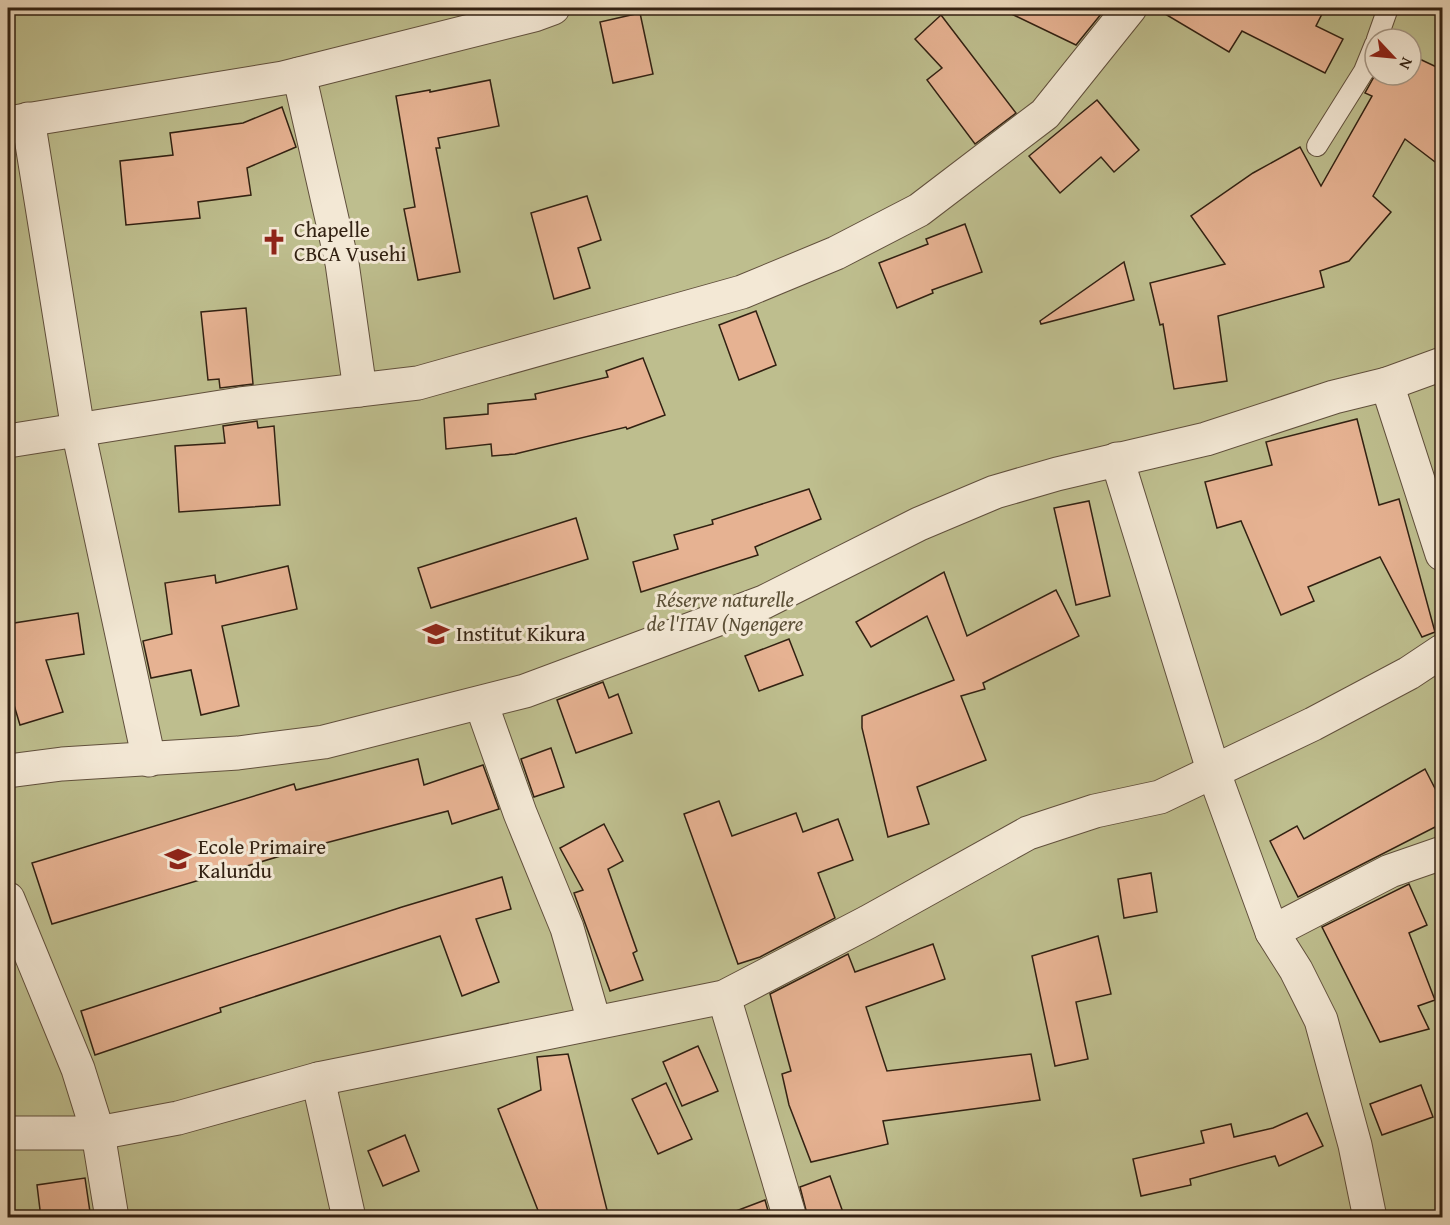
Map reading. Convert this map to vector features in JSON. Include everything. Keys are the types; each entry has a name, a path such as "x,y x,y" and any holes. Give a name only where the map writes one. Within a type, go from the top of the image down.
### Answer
{"street":[{"path":"149,760 78,430 18,121 299,74 534,15 553,8"},
{"path":"8,441 240,404 418,383 664,316 742,292 836,253 919,210 1045,114 1130,8"},
{"path":"299,74 342,263 360,390"},
{"path":"8,771 62,764 149,760 324,742 525,691 635,648 764,602 919,524 995,492 1117,459 1206,439 1334,397 1387,384 1443,364"},
{"path":"1387,384 1443,554"},
{"path":"1117,459 1214,774 1272,932 1296,970 1321,1020 1355,1145 1370,1218"},
{"path":"8,1133 98,1133 178,1118 318,1079 594,1021 724,997 868,922 1028,833 1095,811 1160,797 1214,774 1410,674 1443,651"},
{"path":"481,703 520,813 567,928 594,1021"},
{"path":"1272,932 1390,871 1443,853"},
{"path":"8,899 66,1038 98,1133 112,1218"},
{"path":"724,997 790,1218"},
{"path":"318,1079 349,1218"}],"lane":[{"path":"1381,27 1388,8"},
{"path":"1317,146 1363,73"}],"green space":[{"name":"Réserve naturelle de l'ITAV (Ngengere","path":"8,8 1442,8 1442,1217 8,1217"}],"building":[{"path":"999,8 1106,8 1076,45"},
{"path":"1155,8 1325,8 1316,26 1343,39 1325,73 1242,31 1229,52"},
{"path":"640,13 653,74 613,83 600,22"},
{"path":"941,15 1016,113 975,144 927,80 942,68 915,39"},
{"path":"1423,61 1443,70 1443,168 1405,139 1373,196 1391,212 1349,261 1320,271 1324,287 1218,316 1227,381 1174,389 1163,324 1160,325 1150,283 1225,264 1191,216 1253,173 1300,147 1321,186 1372,96 1365,93 1368,87 1423,87"},
{"path":"490,80 499,126 438,138 440,148 436,148 460,272 418,280 404,209 415,207 396,96"},
{"path":"1097,100 1139,150 1114,172 1101,157 1060,193 1029,156"},
{"path":"282,107 296,147 247,168 251,195 198,202 200,218 126,225 120,161 173,155 170,133 243,123"},
{"path":"587,196 601,240 578,248 590,288 554,299 531,213"},
{"path":"965,224 982,272 932,290 933,293 897,308 879,263 928,244 926,239"},
{"path":"1124,262 1134,300 1041,324 1040,321"},
{"path":"246,308 253,384 220,388 219,379 208,380 201,312"},
{"path":"756,311 776,365 739,380 719,325"},
{"path":"643,358 665,415 627,429 626,427 515,454 492,456 491,444 446,449 444,418 488,414 488,404 536,399 535,394 608,377 606,371"},
{"path":"1357,419 1379,505 1399,499 1435,632 1422,637 1380,557 1308,587 1314,601 1281,615 1241,521 1217,528 1205,482 1272,465 1266,442"},
{"path":"257,421 258,428 274,426 280,505 179,512 175,446 225,443 223,426"},
{"path":"809,489 821,519 755,547 758,555 641,592 633,562 678,549 674,535 713,524 712,520"},
{"path":"1089,501 1110,596 1076,605 1054,508"},
{"path":"576,518 588,559 431,608 418,568"},
{"path":"288,566 297,609 222,626 239,706 201,715 191,670 151,678 143,641 172,634 165,583 215,575 216,583"},
{"path":"944,572 967,636 1056,590 1079,636 983,683 985,689 961,696 986,760 917,787 929,824 888,837 862,728 862,716 954,680 927,616 871,647 856,622"},
{"path":"78,613 84,654 46,660 63,712 20,725 8,685 8,624"},
{"path":"789,639 803,675 759,691 745,656"},
{"path":"603,682 609,698 618,694 632,733 576,753 557,700"},
{"path":"551,748 564,787 534,797 521,759"},
{"path":"418,759 424,785 483,765 499,809 452,824 448,811 314,846 52,924 32,863 294,784 296,790"},
{"path":"1425,769 1443,804 1443,823 1298,897 1270,841 1297,826 1304,839"},
{"path":"719,801 732,836 796,813 803,832 838,819 853,860 818,873 835,918 760,957 738,964 684,814"},
{"path":"604,824 623,861 608,869 637,951 633,953 643,980 610,991 574,893 583,890 560,848"},
{"path":"1151,873 1157,912 1124,918 1118,879"},
{"path":"502,877 511,909 476,919 499,982 462,996 440,936 220,1008 221,1012 95,1055 81,1011"},
{"path":"1409,884 1427,925 1409,933 1435,1000 1418,1006 1429,1029 1380,1042 1322,927"},
{"path":"1098,936 1111,994 1076,1002 1088,1059 1055,1066 1032,956"},
{"path":"933,944 945,979 866,1007 887,1071 1031,1054 1040,1100 883,1121 888,1144 811,1162 789,1105 782,1074 791,1071 770,994 848,954 855,972"},
{"path":"698,1046 718,1091 682,1106 663,1062"},
{"path":"568,1054 609,1218 541,1218 498,1109 541,1090 537,1057"},
{"path":"666,1083 692,1139 658,1154 632,1099"},
{"path":"1421,1085 1433,1117 1382,1135 1370,1104"},
{"path":"1307,1113 1323,1146 1279,1166 1275,1156 1190,1179 1191,1185 1141,1196 1133,1159 1204,1143 1201,1131 1231,1124 1234,1137 1273,1128"},
{"path":"405,1135 419,1171 383,1186 368,1151"},
{"path":"830,1176 845,1218 808,1218 800,1187"},
{"path":"85,1178 90,1212 41,1218 37,1185"},
{"path":"765,1200 770,1218 728,1218 728,1214"}],"place":[{"name":"Chapelle CBCA Vusehi","path":"274,242"},
{"name":"Institut Kikura","path":"436,634"},
{"name":"Ecole Primaire Kalundu","path":"178,859"}]}
